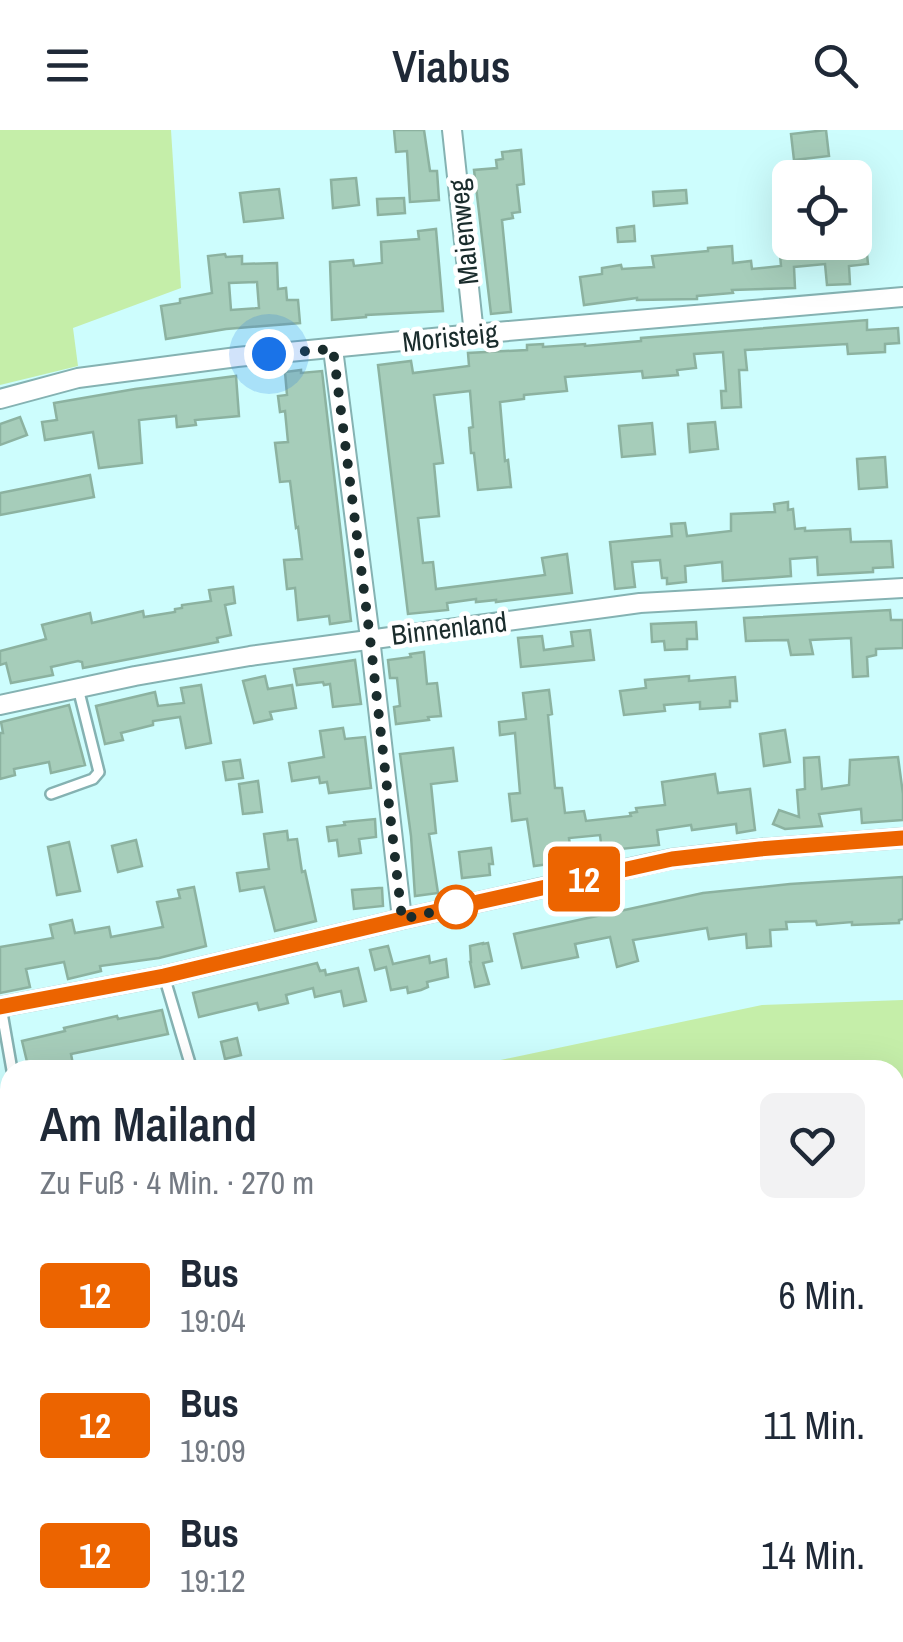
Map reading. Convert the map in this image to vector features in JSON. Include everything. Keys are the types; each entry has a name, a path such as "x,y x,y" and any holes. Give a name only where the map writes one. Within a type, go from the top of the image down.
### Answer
{"street":[{"name":"Maienweg","path":"452,130 474,334"},
{"name":"Moristeig","path":"0,399 78,378 237,358 903,297"},
{"path":"333,349 402,919"},
{"name":"Binnenland","path":"0,704 231,659 640,603 903,588"},
{"path":"1,1007 164,976 672,859 903,838"}],"lane":[{"path":"51,794 93,779 99,772 78,688"},
{"path":"164,976 189,1060"},
{"path":"1,1007 10,1060"}],"green space":[{"path":"0,130 171,130 181,288 73,328 78,366 0,385"},
{"path":"903,1000 903,1060 501,1060 762,1005"}],"building":[{"path":"394,130 424,130 430,171 437,171 439,200 410,202 407,151 396,152"},
{"path":"826,130 829,156 794,160 791,134"},
{"path":"521,150 524,184 517,185 520,212 502,220 511,312 491,314 474,170 497,168 496,160 503,159 502,152"},
{"path":"356,178 359,205 333,208 331,180"},
{"path":"279,189 283,218 244,222 240,193"},
{"path":"686,190 687,203 654,206 653,192"},
{"path":"404,198 405,213 378,215 377,199"},
{"path":"634,226 635,241 618,242 617,228"},
{"path":"436,229 443,311 332,320 330,262 353,260 354,266 382,263 381,242 419,239 418,231"},
{"path":"732,246 733,263 751,261 752,269 781,266 780,260 868,260 868,264 849,266 850,284 827,285 825,264 794,267 795,288 732,290 733,293 697,299 637,298 584,305 580,277 602,274 602,268 621,265 622,269 654,267 652,256"},
{"path":"208,256 242,256 242,264 277,263 278,289 286,288 287,300 298,300 300,323 166,339 161,306 212,293","holes":["257,282 259,308 231,310 229,283"]},
{"path":"867,320 867,330 898,328 899,343 885,344 885,352 848,354 847,344 745,350 747,370 739,370 741,407 722,408 721,391 726,391 723,352 694,354 696,368 677,370 678,375 643,378 642,371 565,377 567,391 524,395 524,399 500,402 511,487 478,490 471,453 470,391 434,395 443,463 434,464 439,516 418,518 423,563 433,562 436,589 545,575 542,558 567,554 572,593 496,602 476,599 447,603 448,610 408,614 378,365 411,361 413,373 469,366 468,353 527,350 527,345 585,346"},
{"path":"322,371 351,621 330,624 329,616 298,620 295,588 287,589 284,560 302,559 290,481 280,482 275,443 288,442 285,411 280,412 278,396 287,395 285,372"},
{"path":"236,376 239,416 195,420 196,425 177,427 176,416 139,420 142,463 99,468 93,432 45,440 42,422 57,420 54,403"},
{"path":"20,417 27,435 0,445 0,424"},
{"path":"715,422 718,449 690,452 688,424"},
{"path":"652,423 655,454 622,457 619,426"},
{"path":"885,457 887,487 859,489 857,459"},
{"path":"90,475 94,497 0,515 0,493"},
{"path":"788,502 788,510 793,509 795,529 850,529 851,542 891,541 893,567 818,575 817,557 790,559 791,576 723,581 722,562 685,566 686,582 667,584 667,578 662,578 660,560 632,562 635,587 615,589 610,542 672,536 671,524 685,523 687,536 731,531 731,514 775,512 774,504"},
{"path":"233,587 235,603 225,605 231,635 217,638 218,642 83,668 78,661 51,667 53,675 11,683 6,663 0,665 0,651 46,639 42,625 90,613 92,623 143,611 144,617 175,612 182,605 211,601 209,590"},
{"path":"890,610 891,620 903,620 903,648 876,649 876,655 867,657 868,676 853,677 851,638 810,640 813,654 791,655 788,640 746,641 744,618"},
{"path":"696,622 697,639 687,639 687,649 665,650 664,641 652,642 651,624"},
{"path":"590,630 594,660 521,667 518,638 542,636 544,650 573,646 571,632"},
{"path":"424,652 427,684 437,683 441,716 396,724 394,707 400,706 397,678 390,678 388,660"},
{"path":"355,660 361,704 333,707 330,684 297,685 294,669"},
{"path":"265,676 268,689 292,685 296,708 270,712 272,719 254,723 243,681"},
{"path":"689,676 689,681 735,677 737,701 730,701 730,707 700,709 700,702 664,705 665,711 624,715 620,691 646,688 645,680"},
{"path":"201,685 211,743 186,748 180,717 153,721 153,725 121,733 123,740 105,744 96,706 155,692 158,706 184,703 181,688"},
{"path":"549,690 555,788 562,788 565,813 584,811 586,821 631,816 636,808 665,805 662,782 715,774 718,793 750,789 755,830 737,833 736,824 692,830 691,825 657,830 659,845 602,851 600,835 569,838 572,861 534,866 527,819 512,821 509,794 520,793 515,733 500,735 499,722 526,719 523,693"},
{"path":"69,705 85,765 51,773 49,762 14,769 15,775 0,779 1,722"},
{"path":"343,728 345,739 365,737 371,788 329,793 327,782 320,783 319,777 292,781 289,763 324,757 320,731"},
{"path":"785,730 790,762 764,766 760,734"},
{"path":"453,748 457,781 431,784 436,833 429,834 438,893 415,896 400,754"},
{"path":"819,757 822,789 849,785 850,760 898,757 903,820 862,823 861,809 819,814 822,826 785,829 773,824 779,810 799,817 797,790 805,789 804,758"},
{"path":"240,760 243,778 226,780 223,762"},
{"path":"258,781 262,812 243,814 239,784"},
{"path":"375,819 376,837 359,839 361,853 339,856 337,840 329,841 327,827"},
{"path":"287,831 288,840 297,839 316,921 275,931 264,887 240,891 237,873 269,869 264,834"},
{"path":"136,840 142,866 118,872 112,846"},
{"path":"69,842 80,891 57,895 48,847"},
{"path":"491,848 490,875 462,878 459,852"},
{"path":"903,877 903,919 899,923 786,922 787,929 770,930 771,946 747,948 746,934 709,939 707,928 633,940 638,961 617,967 610,937 575,944 578,957 522,968 514,934 703,893"},
{"path":"194,887 206,946 159,958 100,966 101,971 68,979 64,962 26,969 30,987 0,993 0,947 53,938 50,925 72,920 75,933 109,927 111,937 163,927 157,902 180,898 178,890"},
{"path":"382,888 383,906 354,909 352,890"},
{"path":"488,943 492,961 483,963 489,984 475,987 470,946"},
{"path":"388,946 393,964 429,956 430,963 446,959 448,977 427,982 428,987 408,993 407,987 391,990 386,967 375,970 370,950"},
{"path":"317,963 326,975 358,968 366,1001 344,1006 341,991 315,997 313,988 286,995 288,1003 259,1010 257,1003 199,1017 193,993"},
{"path":"162,1010 168,1034 71,1054 72,1060 27,1060 22,1041 65,1031 64,1028 117,1016 118,1019"},
{"path":"237,1038 241,1055 225,1059 221,1042"}],"bus line":[{"name":"12","path":"0,1007 164,976 672,859 903,838"}],"route":[{"path":"269,354 333,349 402,919 456,907"}]}
